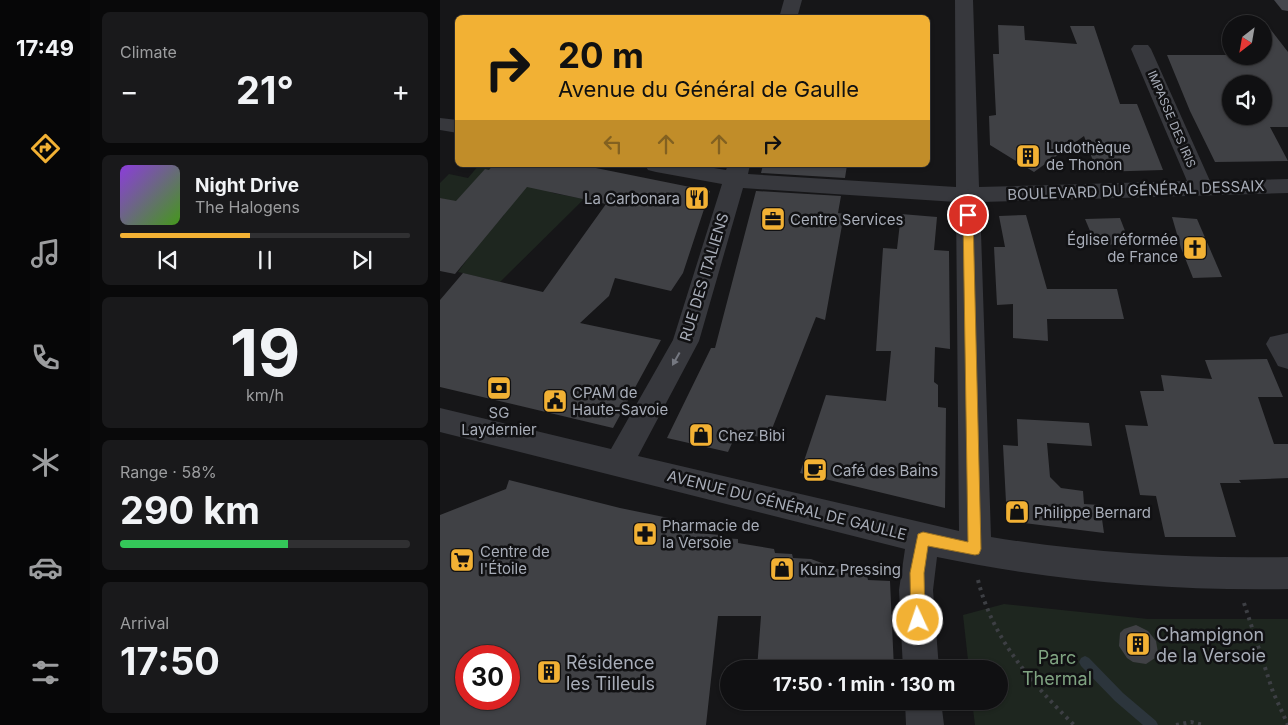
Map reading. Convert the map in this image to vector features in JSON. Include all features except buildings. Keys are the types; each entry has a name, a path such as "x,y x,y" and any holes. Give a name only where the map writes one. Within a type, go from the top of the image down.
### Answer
{"main road":[{"path":"1284,0 1288,6"}],"street":[{"path":"789,15 793,0"},
{"path":"964,0 975,549"},
{"name":"IMPASSE DES IRIS","path":"1142,49 1202,189"},
{"path":"440,124 455,126"},
{"name":"BOULEVARD DU GÉNÉRAL DESSAIX","path":"679,167 968,195 1288,186"},
{"name":"RUE DES ITALIENS","path":"618,464 686,342 737,172"},
{"path":"1288,344 1280,344 1288,358"},
{"name":"AVENUE DU GÉNÉRAL DE GAULLE","path":"440,420 923,539 975,549 1038,560 1128,570 1209,574 1288,573"},
{"path":"920,660 916,590 923,539"},
{"path":"924,710 925,725"}],"path":[{"path":"975,549 978,582 985,608 996,630 1014,659 1074,725"},
{"path":"1250,621 1273,692 1288,725"},
{"path":"1176,725 1191,722 1203,725"}],"green space":[{"path":"477,167 497,167 553,193 584,199 500,282 458,272 492,225 495,225 504,215 440,198 440,183 449,174 468,178"},
{"name":"Parc Thermal","path":"1004,604 1148,619 1288,619 1288,725 975,725 973,710 1008,710 1008,660 968,660 963,615"}],"waterway":[{"path":"1085,662 1119,697 1152,725"}],"place":[{"name":"Ludothèque de Thonon","path":"1028,156"},
{"name":"La Carbonara","path":"697,198"},
{"name":"Centre Services","path":"773,219"},
{"name":"Église réformée de France","path":"1195,248"},
{"name":"SG Laydernier","path":"499,388"},
{"name":"CPAM de Haute-Savoie","path":"555,401"},
{"name":"Chez Bibi","path":"701,435"},
{"name":"Café des Bains","path":"815,470"},
{"name":"Philippe Bernard","path":"1017,512"},
{"name":"Pharmacie de la Versoie","path":"645,534"},
{"name":"Centre de l'Étoile","path":"462,560"},
{"name":"Kunz Pressing","path":"782,569"},
{"name":"Champignon de la Versoie","path":"1138,644"},
{"name":"Résidence les Tilleuls","path":"549,672"}],"route":[{"path":"918,620 917,573 923,539 975,549 968,215"}]}
